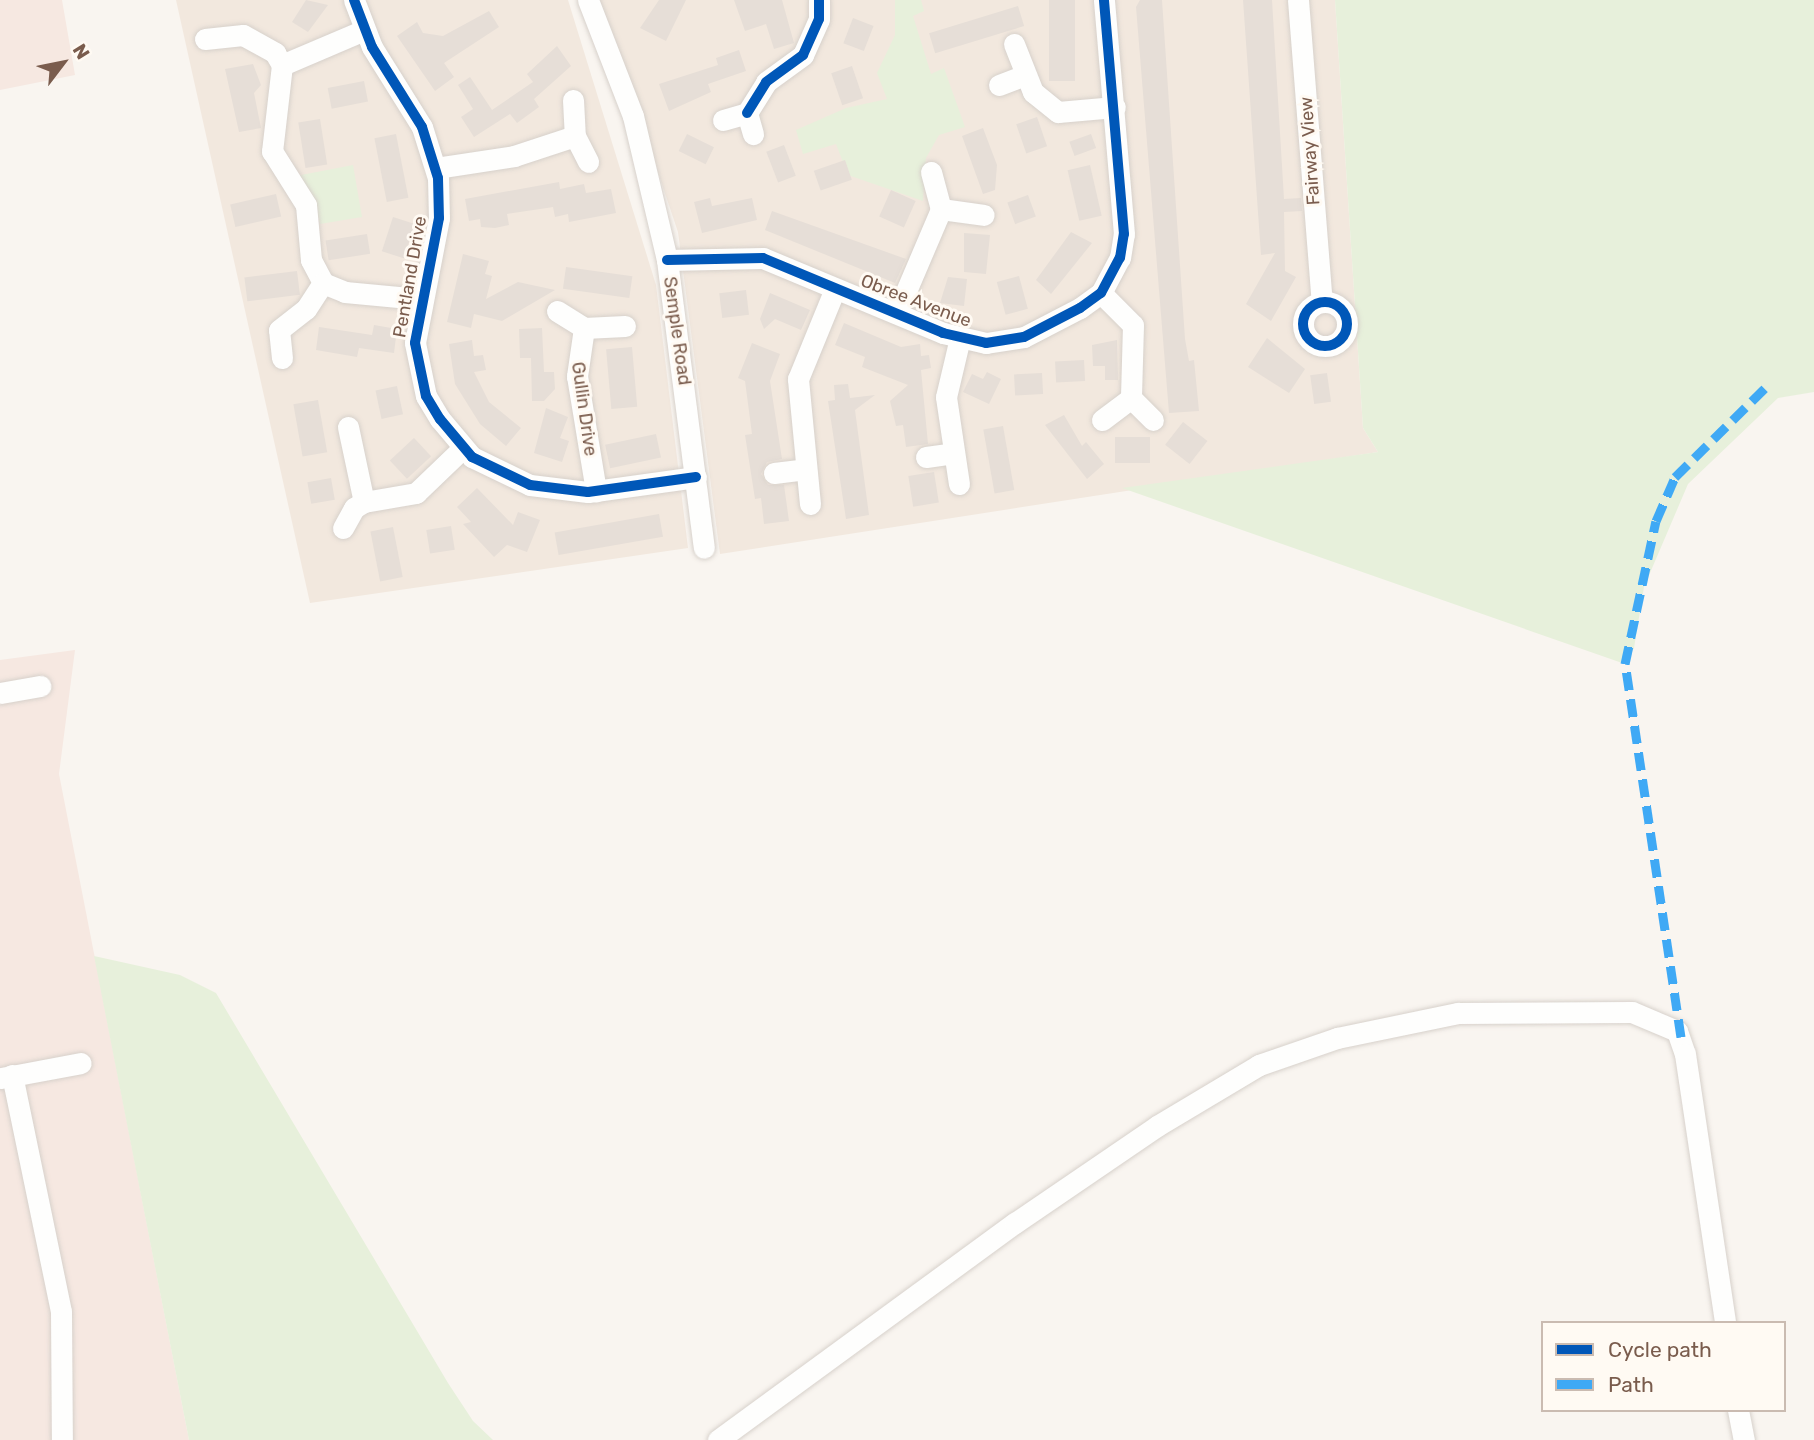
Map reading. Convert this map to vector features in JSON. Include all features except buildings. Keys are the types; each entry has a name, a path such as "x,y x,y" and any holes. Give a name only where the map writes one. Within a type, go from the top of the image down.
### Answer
{"street":[{"name":"Pentland Drive","path":"354,0 364,30 422,127 436,168 439,218 420,299 418,371 426,396 463,448 497,474 530,485 596,491 696,477"},
{"name":"Semple Road","path":"588,0 633,116 667,260 704,548"},
{"path":"723,120 747,113 766,82 803,55 819,19 819,0"},
{"path":"1104,0 1124,234 1120,258 1101,293 1133,325 1131,398 1153,420"},
{"name":"Fairway View","path":"1298,0 1322,302"},
{"path":"282,65 364,30"},
{"path":"205,39 243,35 275,53 282,65 272,151 306,205 311,260 323,283 345,292 420,299"},
{"path":"1014,44 1033,92 1058,112 1115,107"},
{"path":"999,85 1025,75"},
{"path":"573,100 575,136 587,162"},
{"path":"747,113 753,134"},
{"path":"436,168 514,156 575,136"},
{"path":"931,172 941,209 984,215"},
{"name":"Obree Avenue","path":"898,310 941,209"},
{"name":"Obree Avenue","path":"667,260 763,258 835,289 898,310 960,338 1002,343 1024,337 1101,293"},
{"path":"282,358 279,330 306,309 323,283"},
{"name":"Obree Avenue","path":"810,504 799,379 835,289"},
{"path":"557,311 584,328 625,326"},
{"name":"Gullin Drive","path":"584,328 577,376 596,491"},
{"name":"Obree Avenue","path":"959,484 946,397 960,338"},
{"path":"1102,420 1131,398"},
{"path":"348,427 364,502"},
{"path":"343,528 354,508 364,502 416,493 463,448"},
{"path":"926,457 954,453"},
{"path":"774,473 806,468"},
{"path":"0,693 40,686"},
{"path":"718,1440 1015,1223 1157,1126 1259,1065 1337,1038 1458,1013 1632,1012 1677,1031 1685,1054 1725,1321"},
{"path":"62,1440 61,1311 6,1077 81,1063"},
{"path":"1738,1412 1744,1440"}],"shaded area":[{"path":"0,0 62,0 75,75 0,90"},
{"path":"176,0 568,0 656,285 688,548 310,603"},
{"path":"600,0 1335,0 1363,428 1378,452 720,554 678,232"},
{"path":"75,650 59,774 189,1440 0,1440 0,660"}],"green space":[{"path":"895,0 921,0 924,11 913,16 931,74 944,68 965,127 939,135 926,158 923,201 848,175 836,144 803,154 796,130 846,108 887,99 877,73 895,35"},
{"path":"1335,0 1814,0 1814,392 1778,398 1688,484 1644,587 1634,648 1625,664 1122,488 1378,452 1363,428"},
{"path":"353,165 362,217 320,224 310,191 296,176"},
{"path":"94,956 180,975 216,993 448,1383 473,1421 493,1440 189,1440"}],"marked path":[{"path":"1681,1037 1625,664 1656,521 1675,477 1766,387"}],"cycle path":[{"path":"354,0 372,47 422,127 438,178 439,218 415,343 426,396 440,419 472,457 530,485 588,492 696,477"},
{"path":"747,113 766,82 803,55 819,19 819,0"},
{"path":"667,260 763,258 943,333 986,343 1024,337 1080,308 1101,293 1120,258 1124,234 1104,0"},
{"path":"1325,302 1340,309 1347,324 1340,339 1325,346 1310,339 1303,324 1310,309 1325,302"}]}
